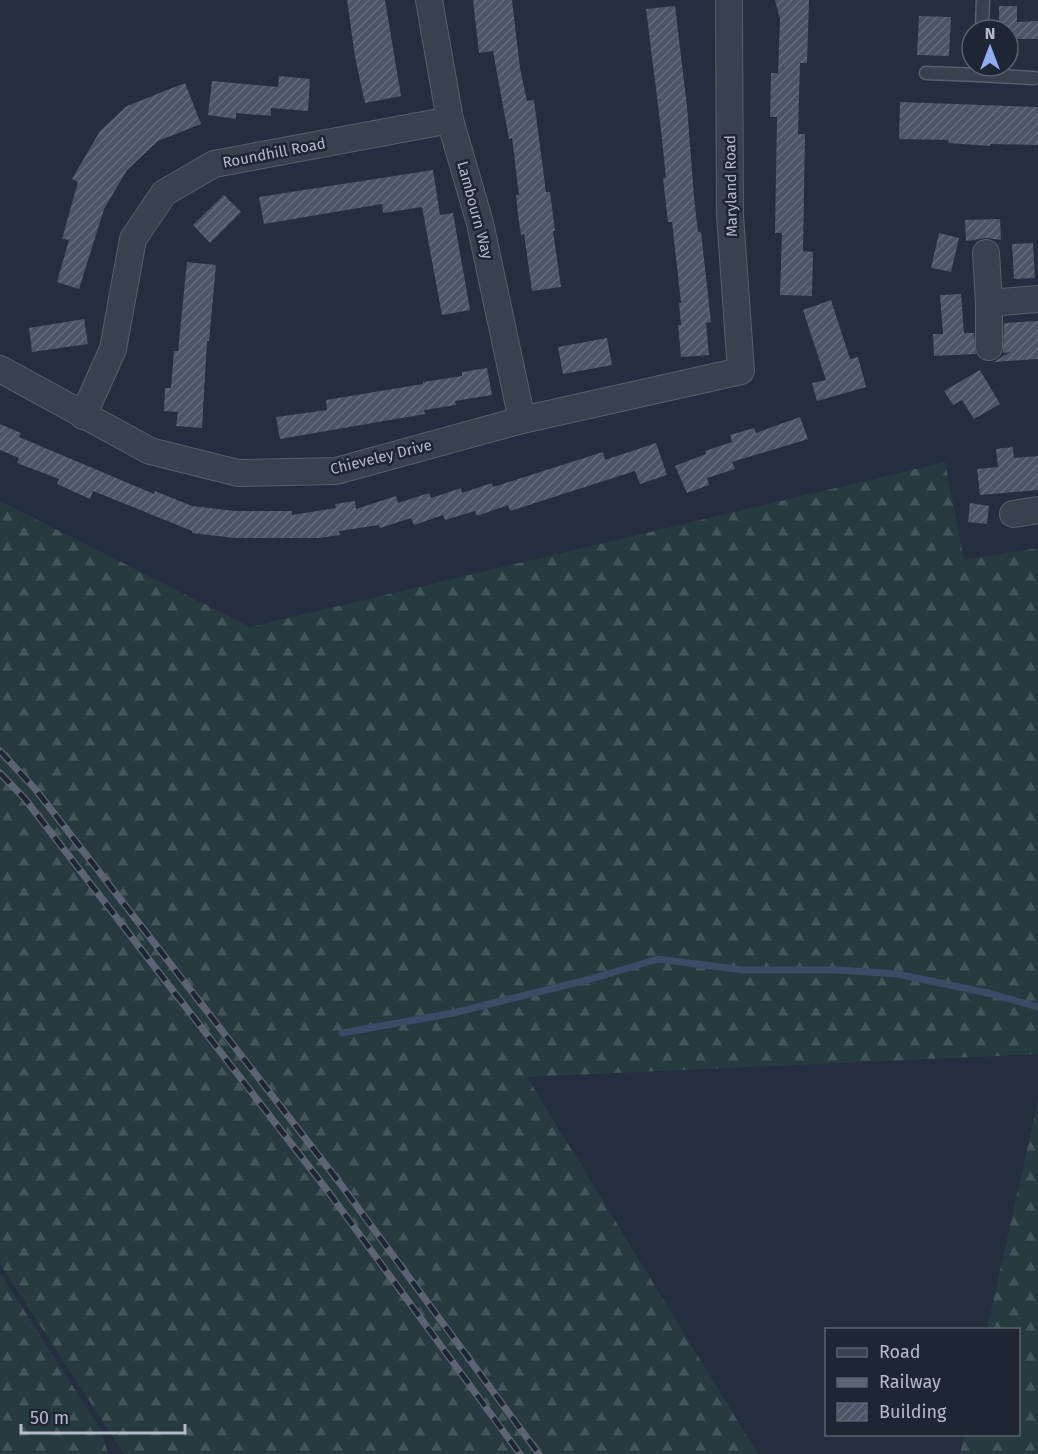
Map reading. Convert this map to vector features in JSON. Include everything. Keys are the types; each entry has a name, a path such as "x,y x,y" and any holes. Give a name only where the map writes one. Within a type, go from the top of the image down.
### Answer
{"street":[{"name":"Lambourn Way","path":"429,0 450,120 480,222 522,420"},
{"name":"Maryland Road","path":"729,0 730,215 741,371"},
{"name":"Roundhill Road","path":"83,416 113,349 133,238 164,193 214,164 450,120"},
{"path":"986,253 989,347"},
{"path":"989,303 1038,299"},
{"name":"Chieveley Drive","path":"0,369 150,451 238,473 336,471 522,420 741,371"},
{"path":"1013,514 1038,510"}],"lane":[{"path":"982,18 983,0"},
{"path":"926,73 960,71"},
{"path":"1020,76 1034,78"}],"green space":[{"path":"945,462 964,560 1038,548 1038,1054 527,1077 758,1454 124,1454 0,1264 0,501 250,627"},
{"path":"1038,1101 1038,1454 960,1454 964,1436 1020,1436 1020,1328 987,1328"},
{"path":"0,1273 101,1430 108,1454 0,1454"}],"building":[{"path":"347,0 385,0 401,96 365,103 355,57"},
{"path":"473,0 512,0 520,68 527,101 534,100 546,192 550,192 561,287 532,291 524,234 521,235 518,215 516,195 519,195 512,138 509,139 493,51 479,53"},
{"path":"775,0 809,0 807,63 800,63 798,134 805,134 803,251 813,252 812,296 780,295 782,233 775,233 777,117 770,117 771,73 778,73 780,19"},
{"path":"675,6 687,106 694,197 698,232 701,232 711,322 706,323 709,355 681,357 678,325 681,325 679,303 681,303 672,222 668,222 663,178 666,178 646,9"},
{"path":"999,6 1017,6 1017,18 999,18"},
{"path":"919,16 951,17 949,56 917,55"},
{"path":"1038,21 1038,39 1020,39 1020,22"},
{"path":"279,76 310,79 308,111 271,108 271,116 236,113 236,119 208,115 212,81 278,87"},
{"path":"185,83 201,124 158,141 127,170 104,209 79,289 57,282 69,240 62,239 78,182 72,179 100,131 127,106"},
{"path":"900,102 1038,107 1038,145 990,144 990,146 948,143 949,140 899,139"},
{"path":"433,170 440,215 453,213 470,310 442,315 422,207 383,213 382,204 264,224 259,197"},
{"path":"224,195 241,212 210,243 193,225"},
{"path":"1000,219 1001,240 986,238 966,241 965,220"},
{"path":"939,233 959,238 951,272 931,268"},
{"path":"1033,243 1035,278 1014,279 1012,244"},
{"path":"187,262 216,265 209,341 207,341 202,428 176,426 178,412 164,411 165,388 171,388 174,351 178,351"},
{"path":"961,294 964,333 974,333 976,354 934,356 933,334 943,334 940,295"},
{"path":"831,300 850,359 858,357 866,387 817,401 812,383 826,380 803,310"},
{"path":"84,319 88,344 32,352 29,328"},
{"path":"1038,321 1038,359 994,362 1010,352 1003,353 1004,323"},
{"path":"607,338 612,365 563,374 558,347"},
{"path":"487,368 492,395 455,401 456,405 424,410 425,414 280,439 276,417 327,410 326,400 423,384 423,382 462,376 462,372"},
{"path":"980,370 1000,404 974,419 962,400 953,405 944,391"},
{"path":"800,417 808,439 732,462 735,469 707,478 709,485 687,493 675,466 706,454 705,451 732,442 730,435 754,428 756,433"},
{"path":"0,424 21,433 19,437 154,494 155,491 192,506 235,511 292,511 292,515 336,508 335,504 355,501 356,509 396,496 398,503 429,493 431,498 461,488 462,493 492,483 493,487 603,452 605,460 656,443 667,475 640,484 635,471 510,511 508,505 477,516 475,511 445,520 443,515 414,525 411,518 380,528 379,525 339,531 340,535 319,538 234,538 192,533 192,531 93,491 90,499 57,484 59,479 17,463 19,458 0,450"},
{"path":"1013,447 1014,458 1038,456 1038,490 980,495 977,469 998,467 996,449"},
{"path":"970,503 989,506 987,524 968,522"}],"waterway":[{"path":"342,1033 453,1013 591,979 658,959 743,970 838,970 897,974 988,993 1038,1007"}],"railway":[{"path":"0,751 36,790 339,1182 539,1454"},
{"path":"0,773 25,799 327,1190 520,1454"}]}
